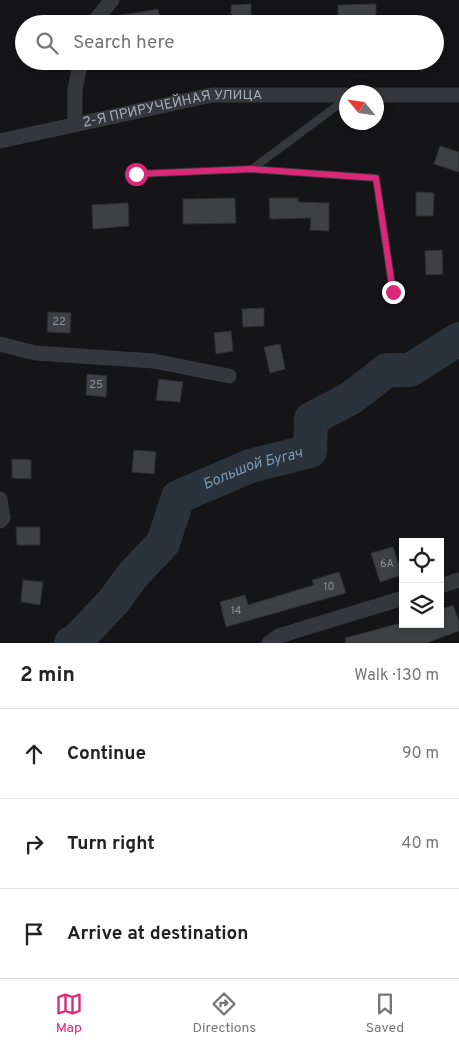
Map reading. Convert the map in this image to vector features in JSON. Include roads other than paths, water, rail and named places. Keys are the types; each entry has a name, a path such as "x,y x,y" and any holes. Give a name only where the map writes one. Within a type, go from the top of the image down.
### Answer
{"street":[{"path":"100,15 112,0"},
{"path":"75,125 76,89 79,70"},
{"name":"2-Я ПРИРУЧЕЙНАЯ УЛИЦА","path":"0,141 212,95 339,95"},
{"path":"384,95 459,95"},
{"path":"0,344 34,353 154,361 229,376"},
{"path":"0,498 2,518 0,521"},
{"path":"444,585 459,580"},
{"path":"269,643 279,636 399,599"}],"lane":[{"path":"252,169 339,104"},
{"path":"136,174 252,169 376,178 393,292"}],"waterway":[{"name":"Большой Бугач","path":"71,643 78,639 113,602 132,576 163,543 178,497 250,466 310,451 311,419 351,398 387,370 410,370 459,339"}]}
